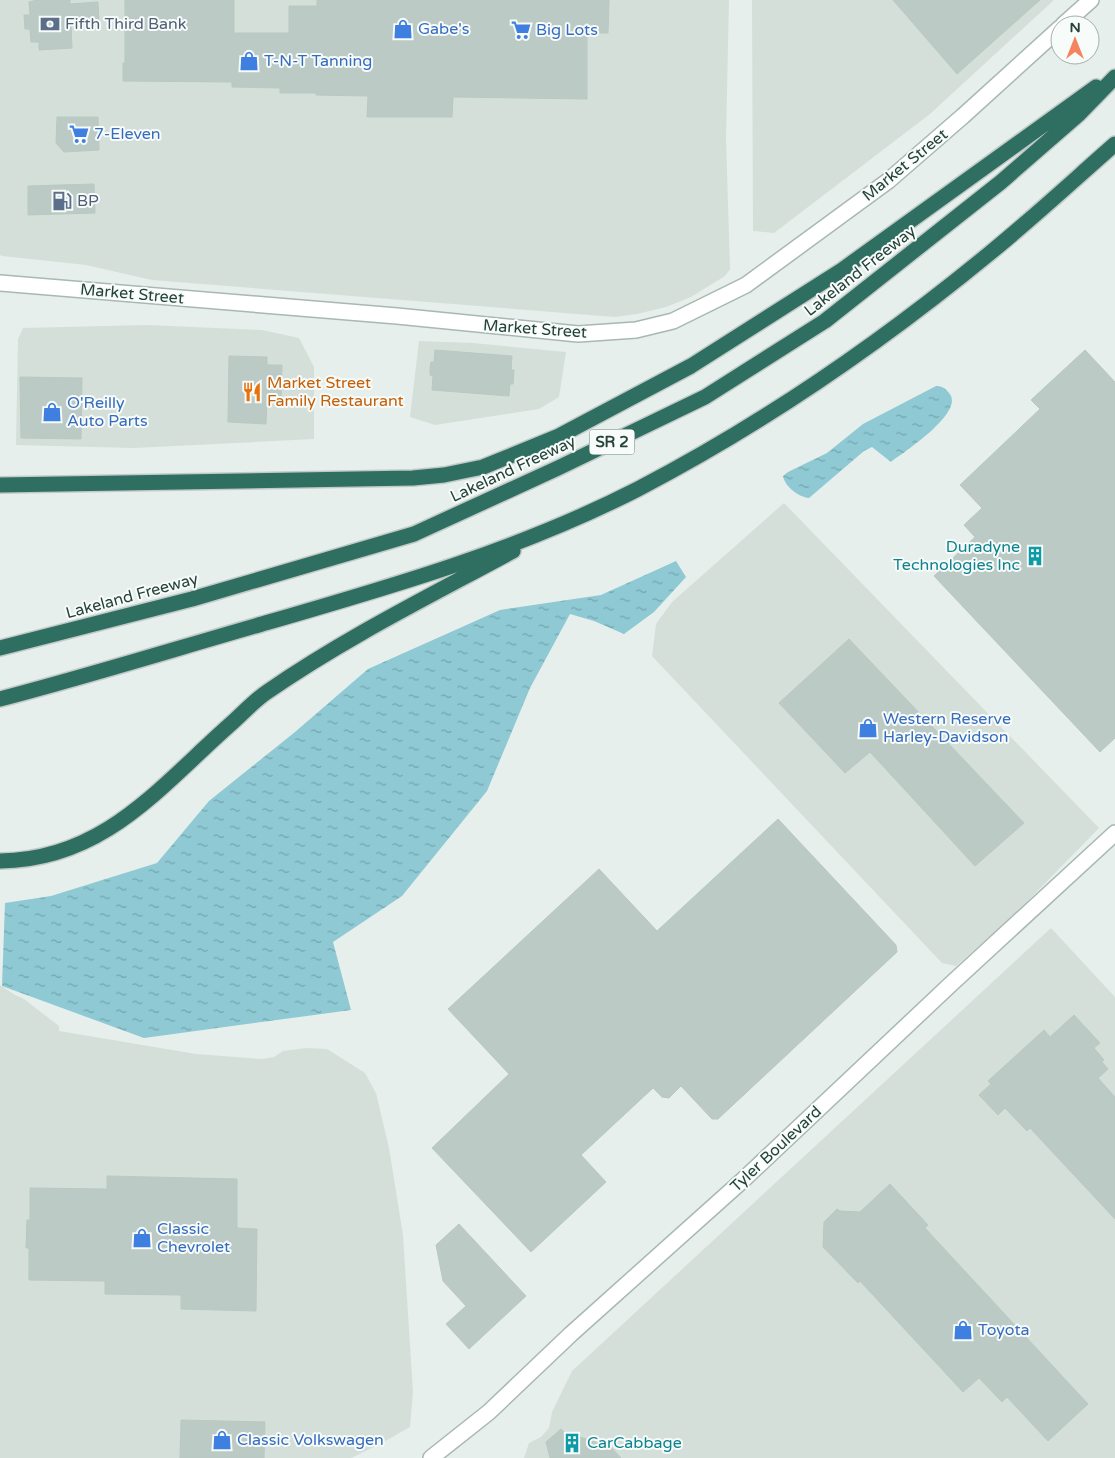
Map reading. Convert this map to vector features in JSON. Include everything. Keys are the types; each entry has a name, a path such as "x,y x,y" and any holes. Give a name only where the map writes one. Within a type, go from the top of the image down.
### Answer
{"highway":[{"path":"0,485 413,478 444,475 482,467 558,436 691,366 842,270 1115,73"},
{"name":"Lakeland Freeway","path":"0,648 192,599 414,534 558,468 705,397 825,322 1001,182 1080,114 1115,77"},
{"path":"0,861 48,855 85,843 120,822 164,786 210,742 265,694 325,653 556,527 637,489 711,448 819,380 907,317 990,252 1115,144"},
{"path":"0,699 403,583 556,527"}],"street":[{"path":"1074,15 1091,0"},
{"name":"Market Street","path":"0,284 396,316 578,334 636,330 673,321 746,285 888,180 963,116 1050,37"},
{"name":"Tyler Boulevard","path":"431,1458 489,1412 571,1334 743,1180 951,984 1115,834"}],"shaded area":[{"path":"0,0 729,0 726,138 730,269 725,276 691,297 666,307 615,317 152,280 86,265 2,256 0,255"},
{"path":"752,0 1054,0 930,114 774,233 753,231"},
{"path":"146,325 262,330 299,338 314,367 314,439 134,448 16,445 18,339 23,328"},
{"path":"419,341 473,343 566,352 559,397 539,409 435,425 410,417"},
{"path":"784,503 1099,828 1014,915 956,966 942,963 652,656 656,624 672,602"},
{"path":"1051,928 1115,997 1115,1458 524,1458 529,1443 541,1437 549,1428 552,1412 572,1371"},
{"path":"0,985 24,999 59,1026 59,1031 196,1054 262,1059 274,1057 283,1051 306,1048 327,1049 365,1073 376,1093 389,1148 403,1235 413,1392 410,1427 351,1458 0,1458"}],"water":[{"path":"936,386 940,386 949,393 952,401 949,410 942,421 920,441 891,462 872,447 864,451 809,498 797,494 786,484 783,476 788,472 827,453 863,424"},
{"path":"676,561 686,577 654,612 624,634 594,621 570,614 530,688 487,791 402,896 333,942 351,1010 144,1038 2,986 5,903 51,896 157,863 209,801 295,732 368,669 500,610 601,595"}],"building":[{"path":"37,0 70,0 70,4 98,2 99,25 71,25 72,48 39,50 39,42 31,42 30,29 25,29 24,15 30,15 29,2"},
{"path":"125,0 234,0 234,33 289,33 289,6 317,6 317,0 609,0 608,33 587,33 587,99 453,97 452,117 367,117 368,96 280,93 280,88 232,87 232,82 123,81 123,63 125,63"},
{"path":"893,0 1040,0 957,74"},
{"path":"57,117 98,117 99,150 64,152 56,143"},
{"path":"94,184 95,213 28,215 28,186"},
{"path":"435,350 512,356 513,384 510,384 509,396 432,390 433,376 430,375 430,369 431,362 434,362"},
{"name":"Duradyne Technologies Inc","path":"1085,350 1115,382 1115,738 1100,752 934,576 975,537 964,525 982,508 960,485 1040,409 1031,400"},
{"path":"229,356 267,357 267,365 282,365 281,399 267,399 266,424 228,422"},
{"path":"20,377 82,378 81,439 21,438"},
{"name":"Western Reserve Harley-Davidson","path":"849,639 1024,823 975,866 870,752 845,773 779,703"},
{"path":"778,819 896,945 897,952 718,1119 712,1119 681,1086 669,1098 662,1097 653,1088 581,1155 606,1182 531,1252 432,1148 509,1074 448,1009 599,869 657,931"},
{"path":"1074,1015 1100,1043 1094,1048 1104,1060 1102,1062 1108,1069 1098,1078 1115,1097 1115,1219 1030,1128 1027,1131 1005,1108 998,1115 979,1095 991,1084 988,1081 1044,1030 1050,1037"},
{"name":"Classic Chevrolet","path":"107,1176 237,1179 237,1228 257,1229 256,1311 181,1309 181,1295 105,1294 105,1281 29,1280 29,1248 26,1248 27,1220 30,1220 30,1188 107,1189"},
{"name":"Toyota","path":"890,1184 928,1225 925,1228 1088,1404 1048,1441 1007,1397 1002,1402 979,1378 963,1392 860,1281 858,1283 823,1247 824,1222 837,1209 840,1211 860,1212"},
{"path":"459,1224 526,1296 469,1349 446,1324 466,1306 443,1281 436,1245"},
{"name":"Classic Volkswagen","path":"181,1420 265,1422 264,1458 180,1458"},
{"name":"CarCabbage","path":"561,1429 564,1432 605,1445 607,1443 621,1458 550,1458 546,1442"}],"place":[{"name":"Fifth Third Bank","path":"50,24"},
{"name":"Gabe's","path":"403,29"},
{"name":"Big Lots","path":"521,30"},
{"name":"T-N-T Tanning","path":"249,61"},
{"name":"7-Eleven","path":"79,134"},
{"name":"BP","path":"62,201"},
{"name":"Market Street Family Restaurant","path":"252,392"},
{"name":"O'Reilly Auto Parts","path":"52,412"},
{"name":"Duradyne Technologies Inc","path":"1035,556"},
{"name":"Western Reserve Harley-Davidson","path":"868,728"},
{"name":"Classic Chevrolet","path":"142,1238"},
{"name":"Toyota","path":"963,1330"},
{"name":"Classic Volkswagen","path":"222,1440"},
{"name":"CarCabbage","path":"572,1443"}]}
